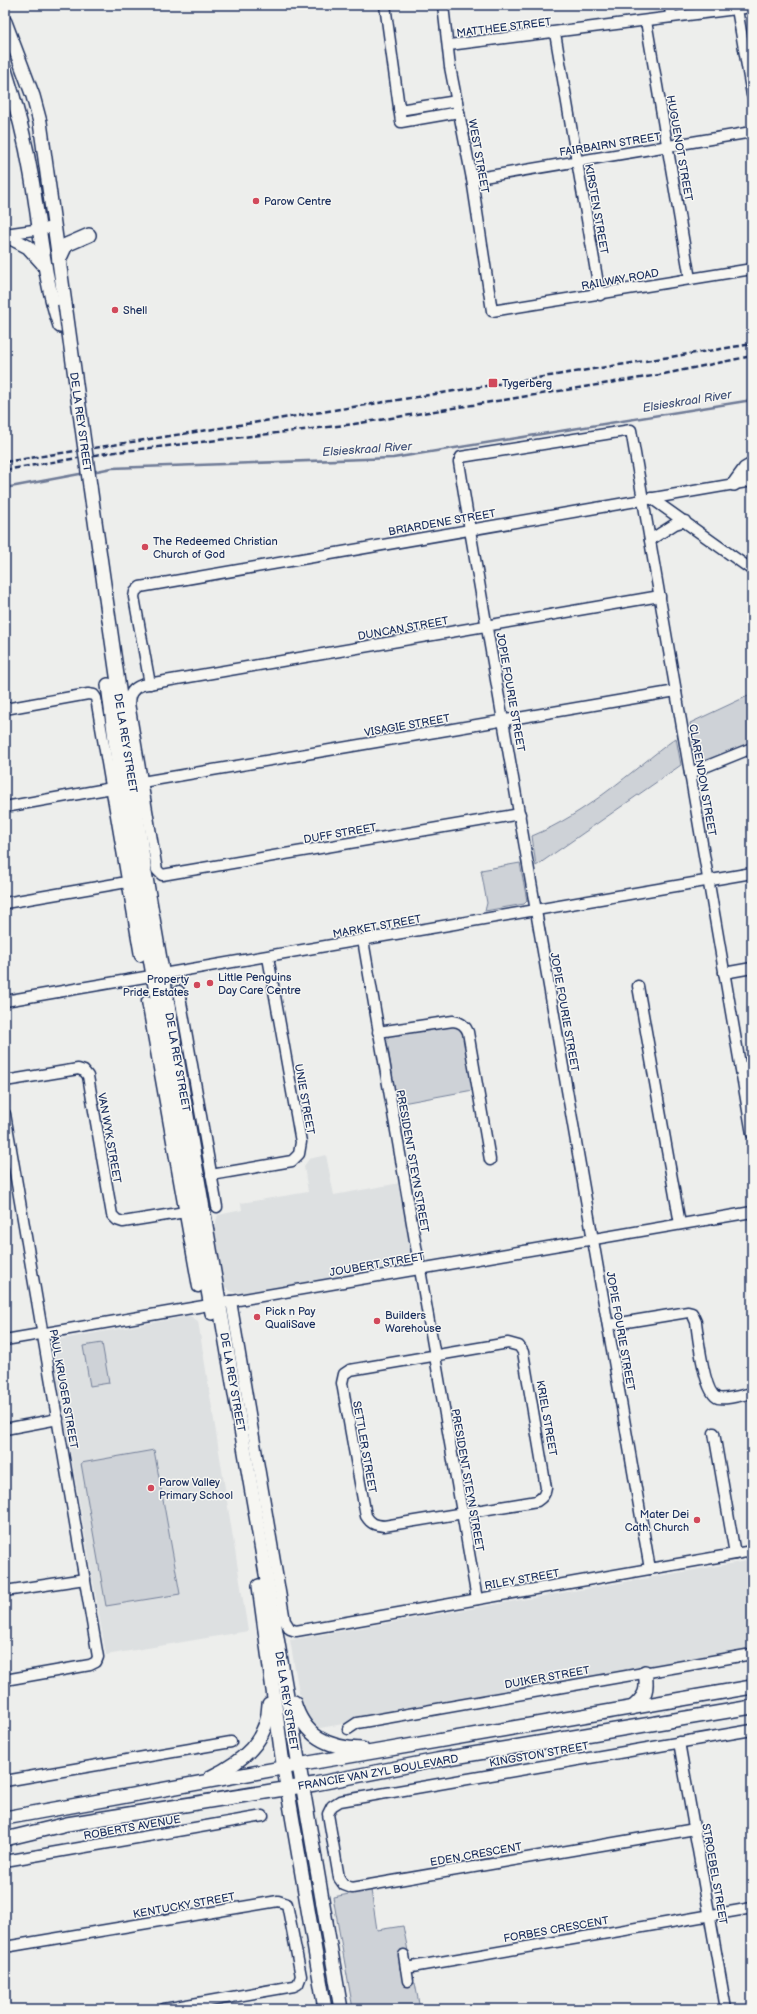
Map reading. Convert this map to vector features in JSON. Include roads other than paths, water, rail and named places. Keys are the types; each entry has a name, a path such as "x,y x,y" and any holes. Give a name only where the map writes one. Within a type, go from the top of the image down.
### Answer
{"main road":[{"name":"DE LA REY STREET","path":"5,22 23,69 40,122 65,304 124,809 158,975 220,1303 258,1576 276,1673 302,1786 341,2009"},
{"path":"23,69 18,82 31,131 34,152 31,173"},
{"name":"DE LA REY STREET","path":"5,70 20,118 31,173 48,289 60,326 86,486"},
{"path":"5,235 28,247 45,266"},
{"path":"59,260 66,245 89,235"},
{"path":"734,484 745,469 752,465"},
{"path":"632,1708 646,1694 647,1684 645,1672"},
{"name":"DE LA REY STREET","path":"276,1673 284,1767 325,2009"},
{"path":"276,1673 301,1721 317,1738 348,1748 369,1749 421,1744"},
{"path":"192,1784 224,1771 240,1761 258,1742 268,1722 276,1673"},
{"name":"FRANCIE VAN ZYL BOULEVARD","path":"5,1818 284,1767 752,1687"},
{"name":"FRANCIE VAN ZYL BOULEVARD","path":"5,1839 67,1824 302,1786 752,1706"}],"street":[{"path":"385,5 401,122 459,112"},
{"name":"WEST STREET","path":"443,5 456,101 472,179 492,311"},
{"path":"670,5 671,17"},
{"name":"MATTHEE STREET","path":"449,45 555,33 752,7"},
{"path":"738,9 752,95"},
{"name":"HUGUENOT STREET","path":"646,21 690,279"},
{"name":"KIRSTEN STREET","path":"555,33 600,295"},
{"path":"399,110 456,101"},
{"name":"FAIRBAIRN STREET","path":"472,179 752,132"},
{"path":"5,235 55,227"},
{"name":"RAILWAY ROAD","path":"492,311 600,295 752,269"},
{"name":"JOPIE FOURIE STREET","path":"631,430 460,459 470,530 488,626 535,911 650,1569"},
{"name":"CLARENDON STREET","path":"631,430 647,499 650,540 752,1134"},
{"name":"BRIARDENE STREET","path":"150,684 134,597 136,589 141,587 752,481"},
{"path":"647,499 685,521 752,570"},
{"path":"650,540 675,524 685,521"},
{"name":"DUNCAN STREET","path":"150,684 660,596"},
{"name":"DE LA REY STREET","path":"150,684 135,688 129,700 157,870 160,874 165,875"},
{"name":"VISAGIE STREET","path":"142,782 676,690"},
{"name":"DE LA REY STREET","path":"5,709 88,694 94,695 96,698 140,956"},
{"path":"690,773 752,748"},
{"path":"5,807 112,788"},
{"name":"DUFF STREET","path":"165,875 520,814"},
{"name":"MARKET STREET","path":"5,1001 752,873"},
{"path":"5,903 127,882"},
{"name":"PRESIDENT STEYN STREET","path":"363,940 477,1598"},
{"name":"UNIE STREET","path":"211,1175 292,1161 296,1159 301,1149 268,957"},
{"path":"724,973 752,968"},
{"path":"638,986 680,1224"},
{"name":"DE LA REY STREET","path":"179,991 217,1207"},
{"name":"DE LA REY STREET","path":"147,1001 198,1287"},
{"path":"378,1032 453,1021 460,1022 465,1026 468,1032 490,1160"},
{"path":"741,1068 752,1066"},
{"name":"VAN WYK STREET","path":"5,1081 78,1069 84,1072 88,1076 112,1215 116,1220 123,1222 185,1212"},
{"name":"PAUL KRUGER STREET","path":"5,1114 98,1657 96,1662 90,1665 5,1680"},
{"name":"JOUBERT STREET","path":"5,1340 752,1212"},
{"name":"DE LA REY STREET","path":"220,1303 285,1621 288,1627 296,1631"},
{"path":"608,1325 692,1313 696,1322 706,1382 713,1394 716,1397 722,1398 752,1393"},
{"name":"KRIEL STREET","path":"435,1355 508,1343 519,1346 523,1352 546,1494 537,1501 462,1513"},
{"name":"SETTLER STREET","path":"435,1355 350,1370 344,1374 342,1383 366,1516 370,1522 376,1526 384,1526 462,1513"},
{"path":"5,1429 58,1419"},
{"path":"714,1433 735,1554"},
{"name":"RILEY STREET","path":"296,1631 477,1598 752,1551"},
{"path":"5,1591 85,1579"},
{"name":"DUIKER STREET","path":"348,1729 357,1723 752,1654"},
{"name":"KINGSTON STREET","path":"332,1806 340,1801 752,1730"},
{"path":"5,1781 231,1742"},
{"name":"STROEBEL STREET","path":"679,1742 726,2009"},
{"name":"EDEN CRESCENT","path":"332,1806 329,1811 328,1818 338,1876 344,1885 352,1888 695,1829"},
{"name":"ROBERTS AVENUE","path":"5,1861 263,1816"},
{"name":"KENTUCKY STREET","path":"5,1948 281,1901 285,1902 289,1909 301,1976 300,1982 294,1986 164,2009"},
{"name":"FORBES CRESCENT","path":"406,1968 752,1908"},
{"path":"404,1955 408,1981"}],"waterway":[{"name":"Elsieskraal River","path":"92,472 112,468 393,458 752,400"},
{"name":"Elsieskraal River","path":"5,488 85,473"}],"railway":[{"path":"5,462 752,344"},
{"path":"5,470 107,453 354,424 659,375 752,356"}],"place":[{"name":"Parow Centre","path":"256,201"},
{"name":"Shell","path":"115,310"},
{"name":"Tygerberg","path":"493,383"},
{"name":"The Redeemed Christian Church of God","path":"145,547"},
{"name":"Little Penguins Day Care Centre","path":"210,983"},
{"name":"Property Pride Estates","path":"197,985"},
{"name":"Pick n Pay QualiSave","path":"257,1317"},
{"name":"Builders Warehouse","path":"377,1321"},
{"name":"Parow Valley Primary School","path":"151,1488"},
{"name":"Mater Dei Cath. Church","path":"697,1520"}]}
